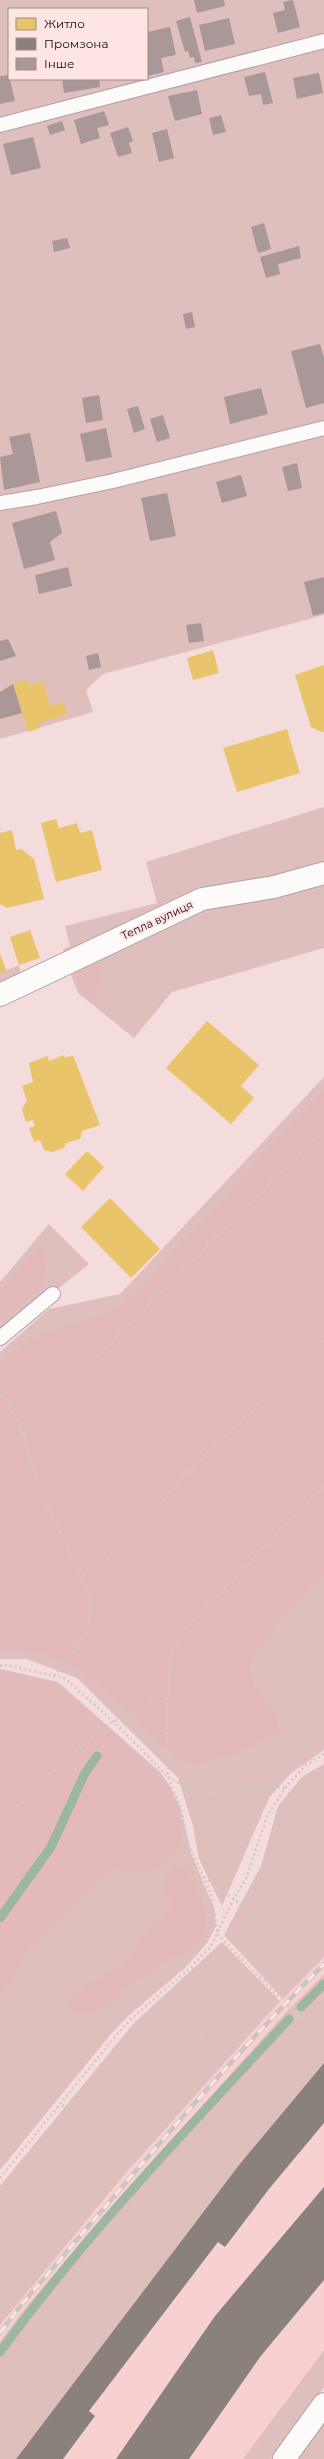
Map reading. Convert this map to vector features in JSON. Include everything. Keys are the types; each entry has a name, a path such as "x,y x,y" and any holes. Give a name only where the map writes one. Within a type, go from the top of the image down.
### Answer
{"street":[{"name":"Тепла вулиця","path":"0,995 202,899 274,887 324,873"},
{"path":"284,2459 324,2404"}],"lane":[{"path":"0,125 324,41"},
{"path":"0,503 113,481 324,428"},
{"path":"0,1338 53,1294"}],"path":[{"path":"0,1457 162,1290 324,1130"},
{"path":"80,1576 98,1567 128,1541 186,1474 306,1359 324,1338"},
{"path":"0,1395 8,1402 23,1433 41,1496 55,1520 90,1601 88,1624 76,1648 54,1676"},
{"path":"324,1486 184,1629 171,1655 168,1690 168,1777 181,1808 189,1846 211,1894 218,1935 301,2019 324,2012"},
{"path":"0,1666 64,1678 113,1721 168,1777 198,1794 219,1794 246,1787 285,1788"},
{"path":"0,1824 62,1762 113,1721 137,1714 168,1690"},
{"path":"0,2178 131,2019 188,1969 211,1946 218,1935 233,1900 246,1879 267,1816 285,1788 306,1765 324,1754"},
{"path":"203,1876 233,1900 251,1911 259,1921 265,1983"},
{"path":"57,2107 104,2100 148,2099 170,2091 207,2026 243,1987 261,1979"}],"shaded area":[{"path":"0,0 324,0 324,37 0,119"},
{"path":"324,47 324,422 64,487 0,498 0,131"},
{"path":"324,433 324,615 103,674 86,690 93,712 0,739 0,511 14,509"},
{"path":"324,807 324,867 66,956 63,949 70,946 65,926 157,903 146,862"},
{"path":"324,881 324,948 172,992 134,1038 78,993 69,970 203,908"},
{"path":"94,963 99,963 104,968 94,990 100,1002 91,1000 84,994 75,979 76,972"},
{"path":"19,965 21,974 0,982 0,973"},
{"path":"324,1077 324,1750 290,1774 269,1798 222,1906 199,1859 193,1826 178,1778 77,1678 27,1659 0,1659 0,1352 49,1309 120,1294"},
{"path":"324,1089 324,1575 271,1630 254,1654 250,1665 250,1673 253,1682 275,1718 278,1724 278,1729 257,1743 229,1756 200,1762 187,1762 177,1758 119,1701 99,1684 78,1670 55,1658 29,1651 0,1649 0,1362 17,1349 36,1338 49,1332 103,1314 114,1309 133,1296"},
{"path":"49,1224 89,1264 0,1335 0,1282"},
{"path":"40,1248 45,1259 45,1273 43,1281 36,1292 24,1304 11,1315 0,1320 0,1293 27,1258"},
{"path":"0,1669 58,1682 160,1772 170,1786 181,1810 191,1853 214,1908 216,1926 207,1943 187,1966 127,2017 110,2035 0,2170"},
{"path":"5,1670 57,1683 134,1752 169,1786 178,1810 182,1839 176,1853 155,1871 142,1873 115,1868 103,1875 61,1912 30,1947 0,1997 0,1671"},
{"path":"324,1764 324,1957 283,1999 224,1935 261,1866 278,1806 302,1777"},
{"path":"175,1863 187,1868 206,1912 205,1930 201,1939 196,1945 186,1952 155,1966 146,1972 115,1998 104,2005 92,2011 81,2013 69,2011 68,2000 82,1989 112,1972 126,1961 149,1927 171,1908 172,1902 164,1894 164,1885 167,1873"},
{"path":"222,1942 280,2001 125,2174 0,2325 0,2186 134,2023"},
{"path":"324,1957 324,1974 288,2010 133,2183 26,2307 0,2341 0,2325 19,2300 125,2174 280,2001"},
{"path":"324,1974 324,2063 239,2165 16,2459 0,2459 0,2341 26,2307 133,2183 288,2010"},
{"path":"324,2063 324,2350 243,2459 16,2459 239,2165"},
{"path":"324,2350 324,2387 271,2459 243,2459"},
{"path":"324,2421 324,2459 297,2459"}],"building: Житло":[{"path":"213,650 219,673 193,680 187,658"},
{"path":"324,665 324,732 322,732 311,727 295,675"},
{"path":"27,679 29,685 43,681 50,706 63,702 67,715 39,723 40,728 28,732 13,684"},
{"path":"287,729 300,773 237,792 223,748"},
{"path":"56,819 59,828 77,823 80,833 92,830 102,870 56,882 41,823"},
{"path":"12,830 16,850 21,849 34,859 44,899 7,908 0,904 0,833"},
{"path":"30,930 40,958 19,965 10,937"},
{"path":"0,954 7,971 0,973"},
{"path":"207,1021 259,1065 241,1086 254,1098 231,1124 166,1068"},
{"path":"64,1055 65,1058 73,1055 100,1125 82,1131 80,1139 66,1143 64,1148 52,1152 44,1150 40,1140 34,1142 29,1128 35,1126 33,1120 26,1122 22,1109 27,1100 22,1086 33,1082 29,1063 48,1056 49,1061"},
{"path":"87,1151 104,1167 83,1191 65,1174"},
{"path":"110,1198 160,1249 131,1278 81,1227"}],"building: Промзона":[{"path":"324,2063 324,2123 269,2189 225,2247 218,2242 89,2411 95,2416 63,2459 16,2459 239,2165"},
{"path":"324,2187 324,2280 260,2357 189,2459 116,2459 215,2316"}],"building: Інше":[{"path":"194,0 224,0 225,6 197,13"},
{"path":"293,0 300,27 278,33 273,13 285,10 283,2"},
{"path":"190,17 202,62 195,63 194,57 190,58 188,51 185,52 176,21"},
{"path":"229,18 235,44 205,51 199,25"},
{"path":"170,27 176,55 161,58 164,72 148,76 148,32"},
{"path":"265,72 273,103 263,105 261,94 249,96 244,77"},
{"path":"319,73 323,93 297,99 293,78"},
{"path":"8,75 8,80 10,80 15,101 0,104 0,76"},
{"path":"62,80 99,80 100,87 64,93"},
{"path":"197,90 202,114 175,121 168,96"},
{"path":"104,111 109,125 97,128 100,138 81,144 74,120"},
{"path":"221,115 226,132 213,135 209,118"},
{"path":"62,121 65,130 50,135 47,126"},
{"path":"128,127 133,141 129,143 132,153 118,157 110,133"},
{"path":"167,129 174,158 159,162 152,133"},
{"path":"33,137 41,168 11,175 3,144"},
{"path":"264,223 271,249 258,253 251,227"},
{"path":"67,238 70,248 54,252 52,241"},
{"path":"299,246 301,258 278,264 280,274 266,278 260,257"},
{"path":"192,312 195,327 186,329 183,314"},
{"path":"320,344 324,358 324,403 306,408 291,351"},
{"path":"261,388 268,414 230,424 224,397"},
{"path":"99,395 103,420 86,423 82,398"},
{"path":"138,406 145,429 134,433 127,409"},
{"path":"163,415 170,438 157,442 150,419"},
{"path":"106,428 112,457 86,462 80,434"},
{"path":"30,433 40,482 4,490 0,457 13,454 9,437"},
{"path":"297,463 302,488 288,491 282,467"},
{"path":"241,475 247,496 222,503 216,482"},
{"path":"167,493 176,536 150,541 141,498"},
{"path":"56,511 62,533 50,542 55,560 24,569 12,523"},
{"path":"68,567 72,586 39,594 35,575"},
{"path":"324,577 324,613 313,616 304,582"},
{"path":"201,623 204,641 189,643 186,625"},
{"path":"8,639 16,656 0,661 0,641"},
{"path":"98,653 101,667 89,670 86,656"},
{"path":"13,684 22,713 0,719 0,692"}],"waterway":[{"path":"0,1918 51,1847 85,1773 97,1756"},
{"path":"301,2007 324,1984"},
{"path":"0,2352 33,2308 103,2223 177,2140 289,2019"}],"railway":[{"path":"0,2333 22,2304 170,2131 284,2005 324,1964"}]}
